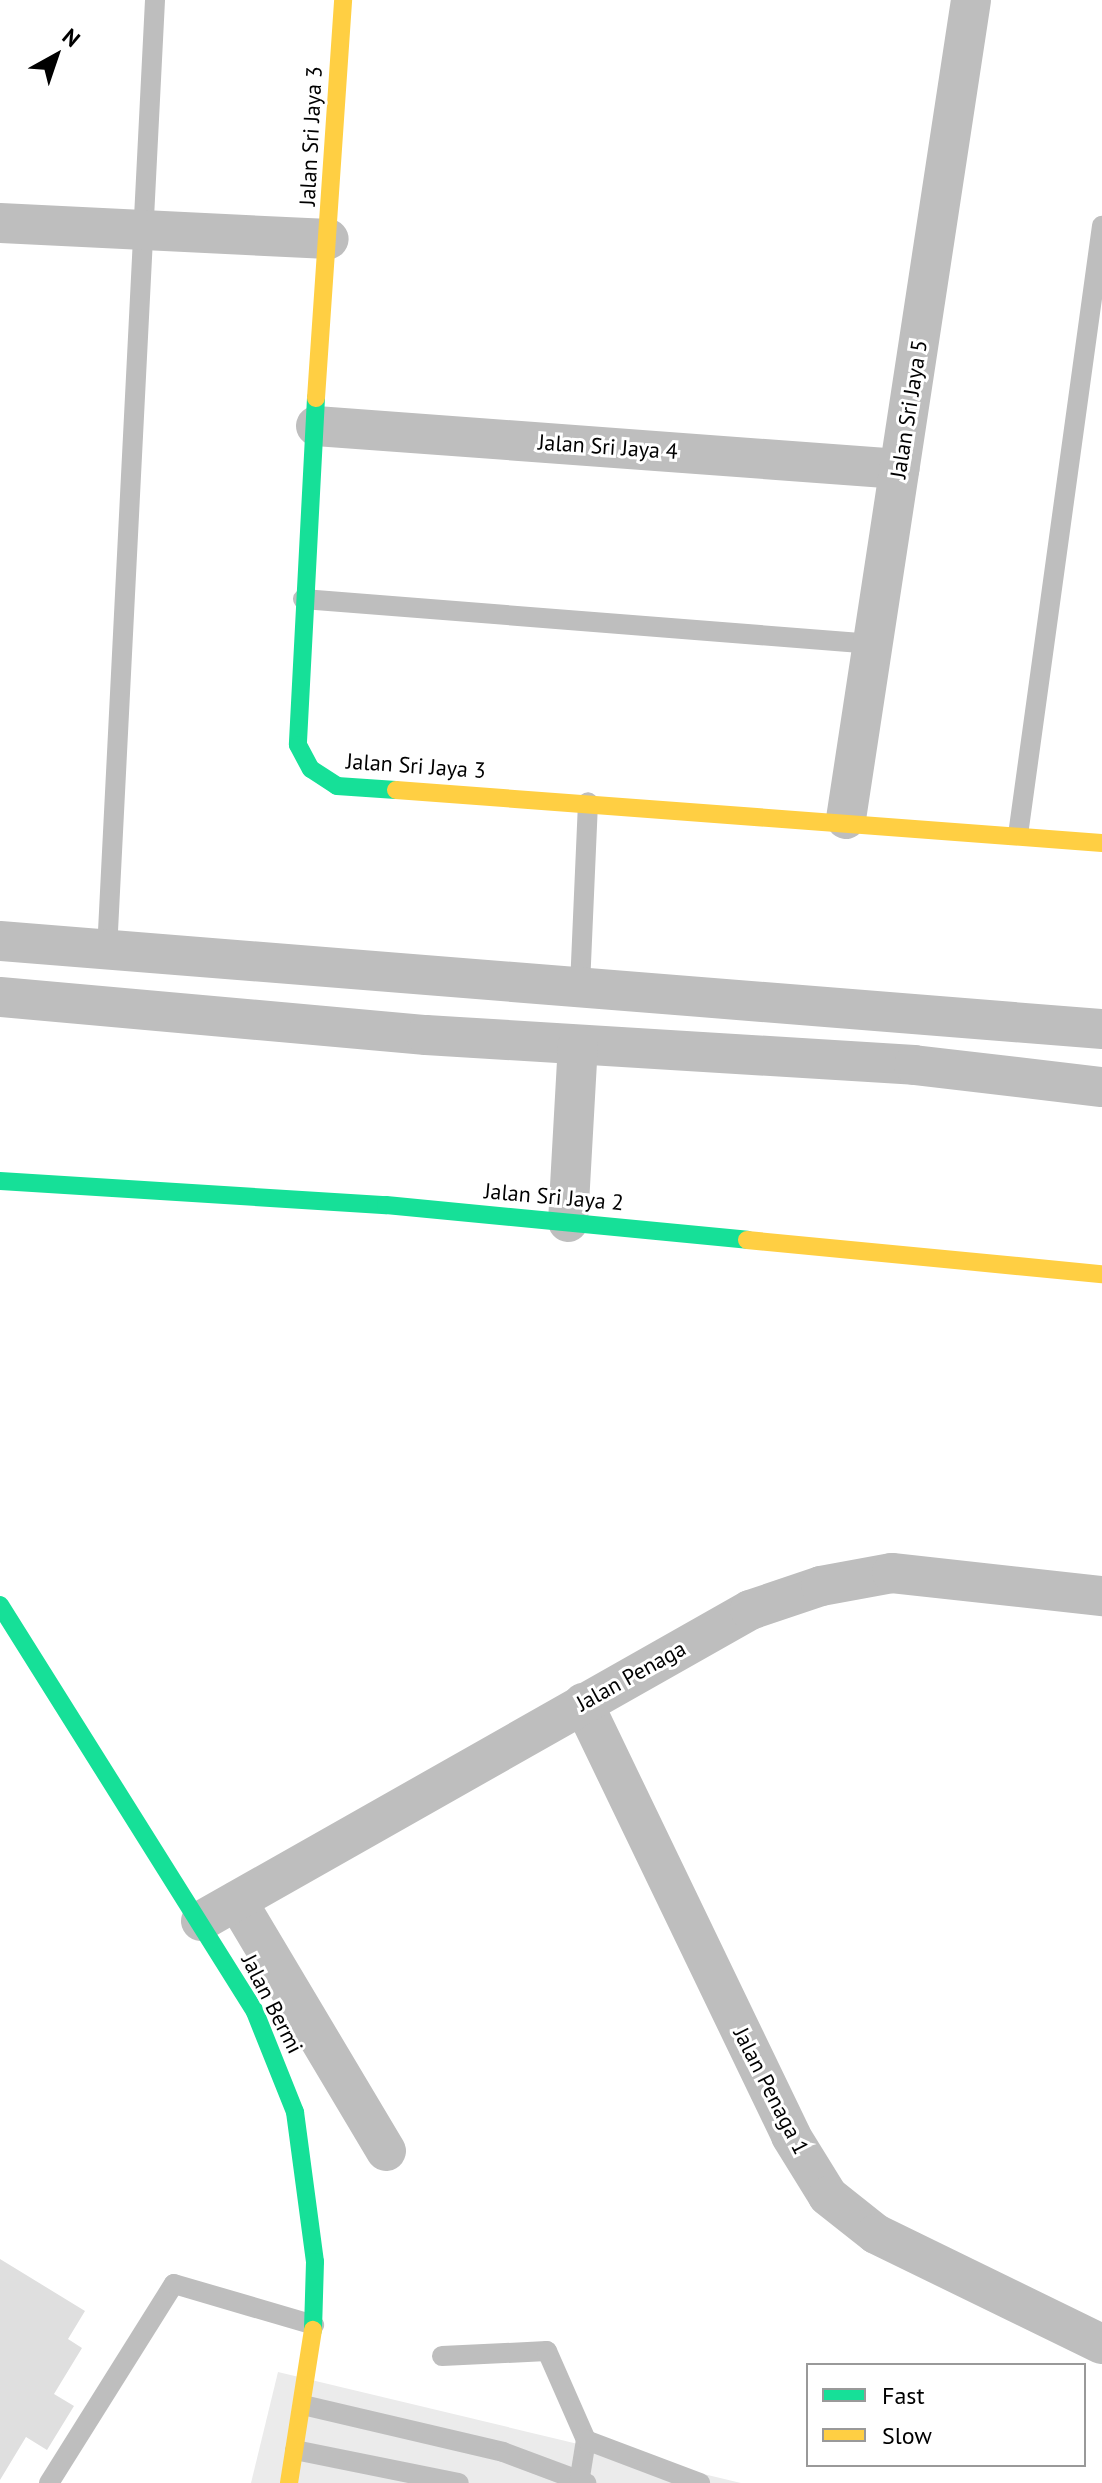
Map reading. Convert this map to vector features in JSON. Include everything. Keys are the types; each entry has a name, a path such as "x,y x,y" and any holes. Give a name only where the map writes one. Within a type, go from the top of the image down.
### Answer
{"street":[{"name":"Jalan Sri Jaya 3","path":"343,0 303,599 298,745 311,769 337,786 846,819 1102,843"},
{"name":"Jalan Sri Jaya 5","path":"846,819 971,0"},
{"path":"0,223 329,239"},
{"name":"Jalan Sri Jaya 4","path":"316,426 899,469"},
{"path":"0,941 1102,1029"},
{"path":"0,997 578,1045 914,1065 1102,1087"},
{"path":"568,1222 578,1045"},
{"name":"Jalan Sri Jaya 2","path":"0,1181 568,1222 1102,1274"},
{"name":"Jalan Penaga","path":"201,1921 750,1610 821,1586 892,1573 1102,1596"},
{"name":"Jalan Bermi","path":"0,1605 201,1921 255,2012 295,2112 315,2262 314,2325 289,2483"},
{"name":"Jalan Penaga 1","path":"583,1703 791,2136 828,2196 876,2234 1102,2344"},
{"path":"237,1901 386,2151"}],"lane":[{"path":"107,951 155,0"},
{"path":"1018,835 1102,226"},
{"path":"303,599 873,644"},
{"path":"580,986 588,802"},
{"path":"49,2483 174,2284 314,2325"},
{"path":"303,2405 503,2452 582,2482 586,2440 547,2351 442,2356"},
{"path":"586,2440 700,2483"},
{"path":"295,2450 459,2483"}],"shaded area":[{"path":"278,2372 741,2483 251,2483"}],"building":[{"path":"0,2259 85,2311 68,2339 82,2348 54,2394 74,2406 47,2450 26,2437 0,2480"}],"traffic: fast":[{"path":"316,398 298,745 311,769 337,786 396,790"},
{"path":"0,1181 386,1205 747,1240"},
{"path":"0,1605 255,2012 295,2112 315,2262 313,2330"}],"traffic: slow":[{"path":"316,398 343,0"},
{"path":"396,790 1102,843"},
{"path":"747,1240 1102,1274"},
{"path":"289,2483 313,2330"}]}
